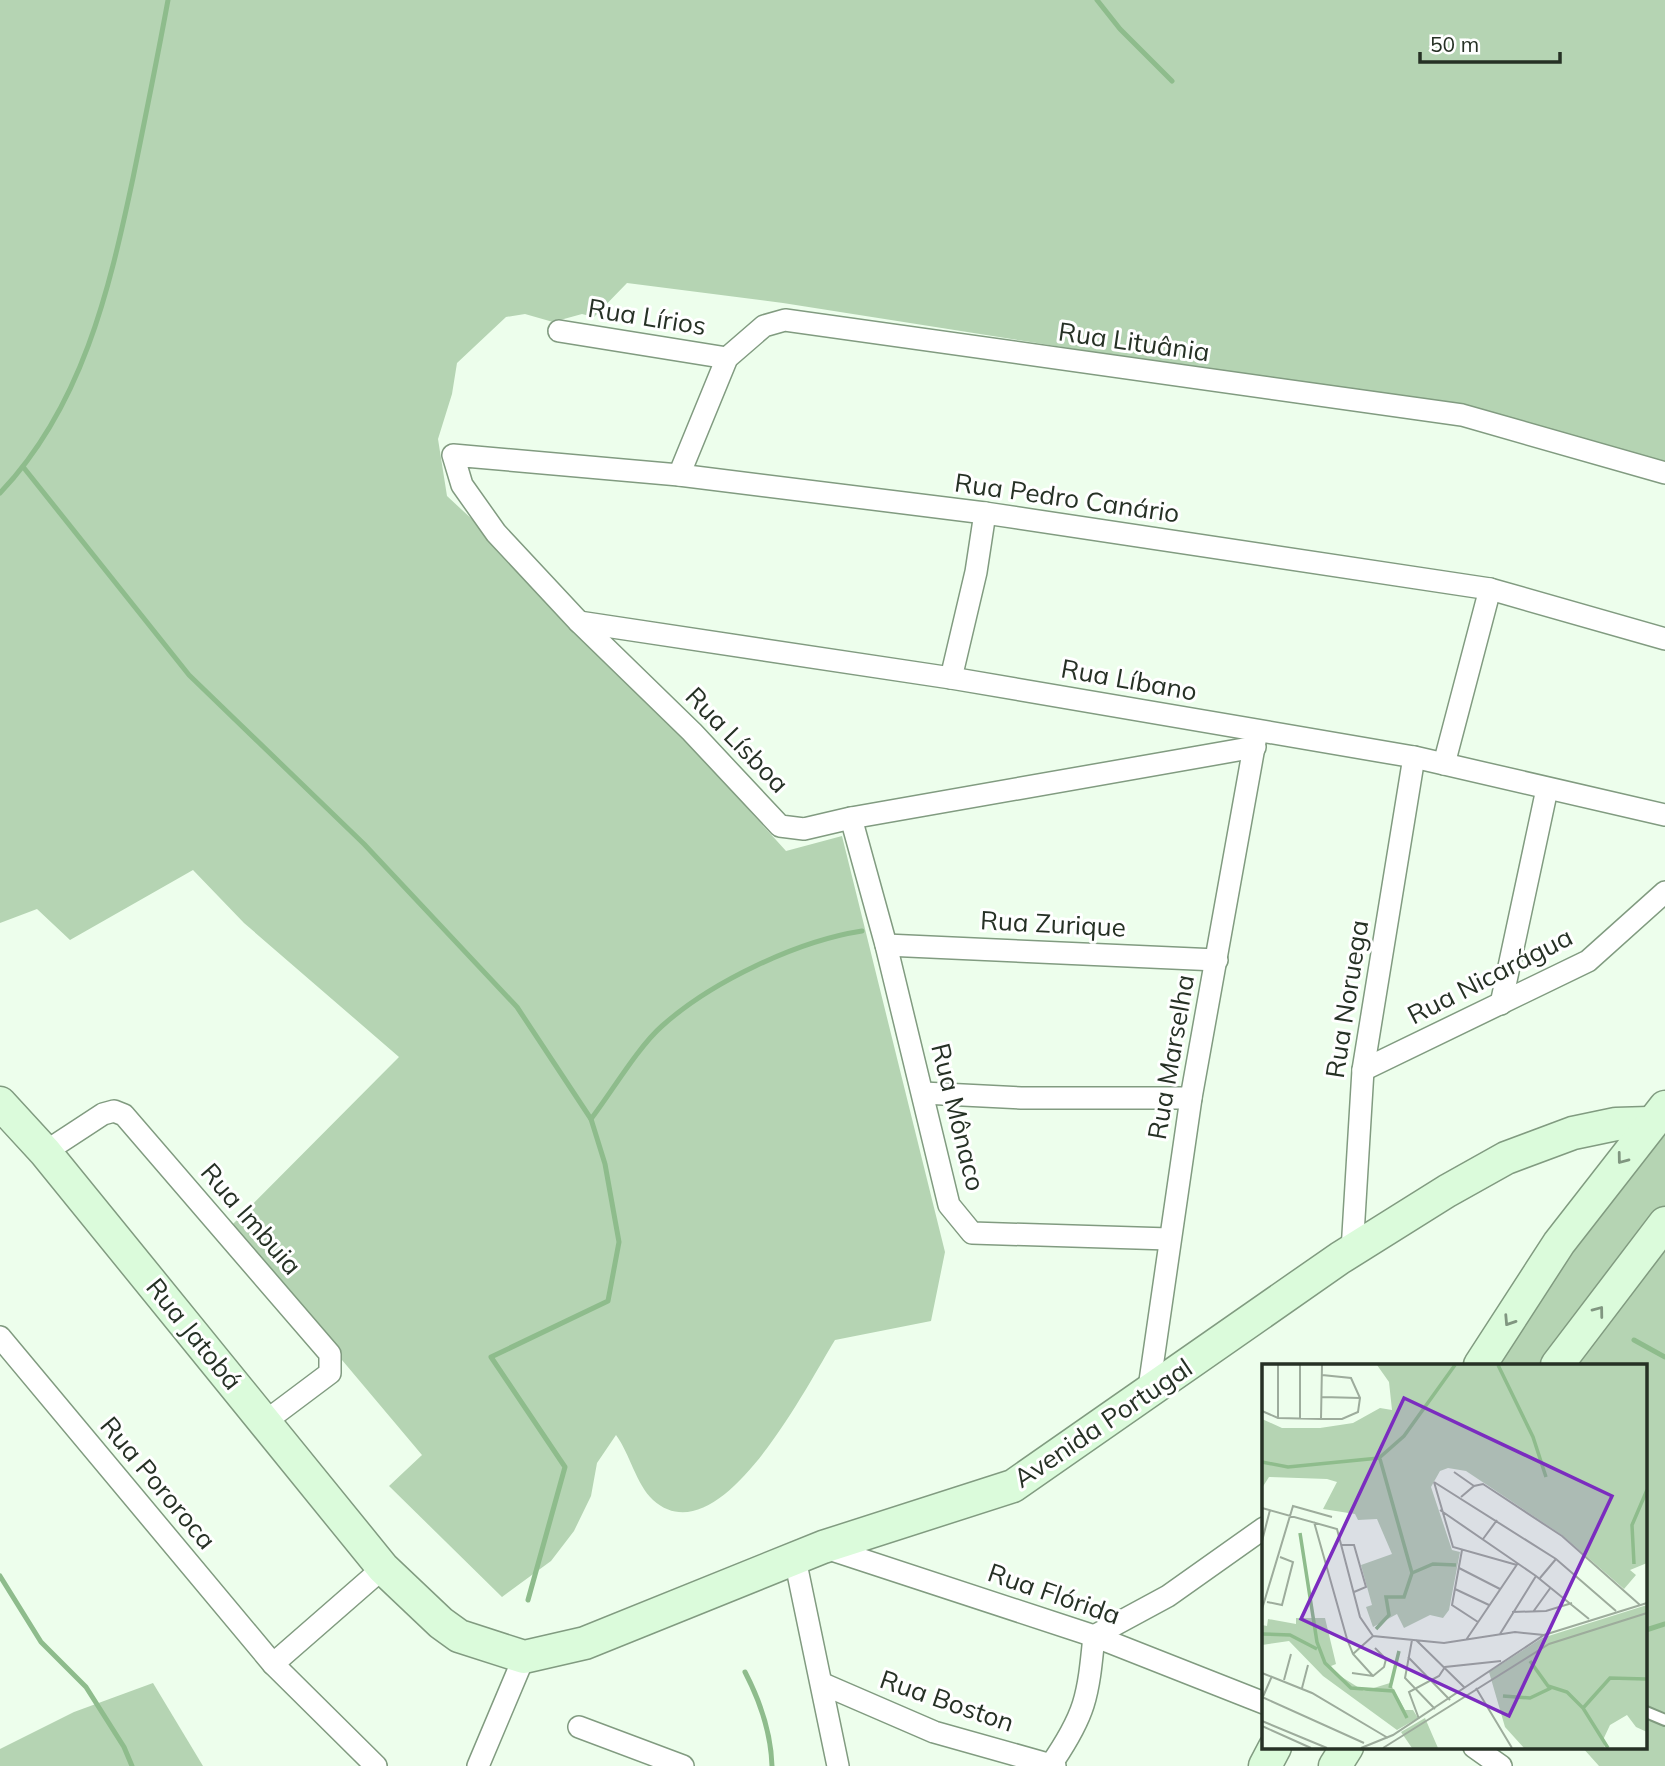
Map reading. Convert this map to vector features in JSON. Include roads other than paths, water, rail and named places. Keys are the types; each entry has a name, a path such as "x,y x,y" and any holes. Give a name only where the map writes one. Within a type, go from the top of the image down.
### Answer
{"street":[{"name":"Rua Lituânia","path":"679,475 727,358 764,326 785,320 1462,415 1665,473"},
{"name":"Rua Lírios","path":"559,331 727,358"},
{"name":"Rua Pedro Canário","path":"453,455 679,475 985,513 1490,589 1665,639"},
{"name":"Rua Lísboa","path":"453,455 462,485 496,533 579,622 692,732 780,826 804,829 1256,738"},
{"path":"951,678 976,572 985,513"},
{"path":"1444,764 1490,589"},
{"name":"Rua Líbano","path":"579,622 951,678 1256,738 1415,757 1665,814"},
{"name":"Rua Marselha","path":"1148,1395 1191,1098 1256,738"},
{"name":"Rua Noruega","path":"1352,1251 1363,1070 1415,757"},
{"path":"1501,1004 1548,789"},
{"name":"Rua Mônaco","path":"851,818 886,946 949,1206 972,1233 1169,1239"},
{"name":"Rua Nicarágua","path":"1363,1070 1588,961 1665,892"},
{"name":"Rua Zurique","path":"886,946 1217,960"},
{"path":"923,1093 1021,1098 1191,1098"},
{"name":"Rua Jatobá","path":"0,1103 45,1152 383,1568"},
{"name":"Rua Imbuia","path":"45,1152 103,1114 114,1111 124,1115 330,1354 330,1373 266,1422"},
{"path":"1481,1364 1559,1243 1657,1115"},
{"name":"Avenida Portugal","path":"524,1657 585,1643 809,1553 1013,1486 1148,1395 1352,1251 1506,1158 1573,1133 1657,1115"},
{"path":"1558,1364 1665,1223"},
{"name":"Rua Pororoca","path":"0,1337 273,1664 376,1766"},
{"path":"1052,1765 1082,1717 1088,1694 1094,1636 1168,1596 1262,1529"},
{"path":"809,1553 822,1684 838,1766"},
{"name":"Rua Flórida","path":"809,1553 1094,1636 1262,1702"},
{"path":"273,1664 383,1568 440,1623 459,1636 524,1657 478,1766"},
{"name":"Rua Boston","path":"822,1684 934,1732 1052,1765"},
{"path":"579,1727 683,1766"},
{"path":"1265,1766 1274,1748"},
{"path":"1335,1766 1345,1748"},
{"path":"1475,1748 1501,1766"}],"lane":[{"path":"1648,1713 1665,1720"}],"waterway":[{"path":"0,493 28,459 52,423 72,385 102,305 124,220 168,0"},
{"path":"1097,0 1120,29 1172,81"},
{"path":"24,468 189,675 364,844 517,1007 591,1119 605,1164 619,1242 608,1301 491,1357 565,1467 528,1600"},
{"path":"591,1119 653,1035 705,994 783,954 837,936 862,931"},
{"path":"1634,1340 1665,1357"},
{"path":"0,1576 41,1642 86,1687 124,1747 132,1766"},
{"path":"1648,1629 1665,1624"},
{"path":"745,1672 764,1718 772,1766"}]}
